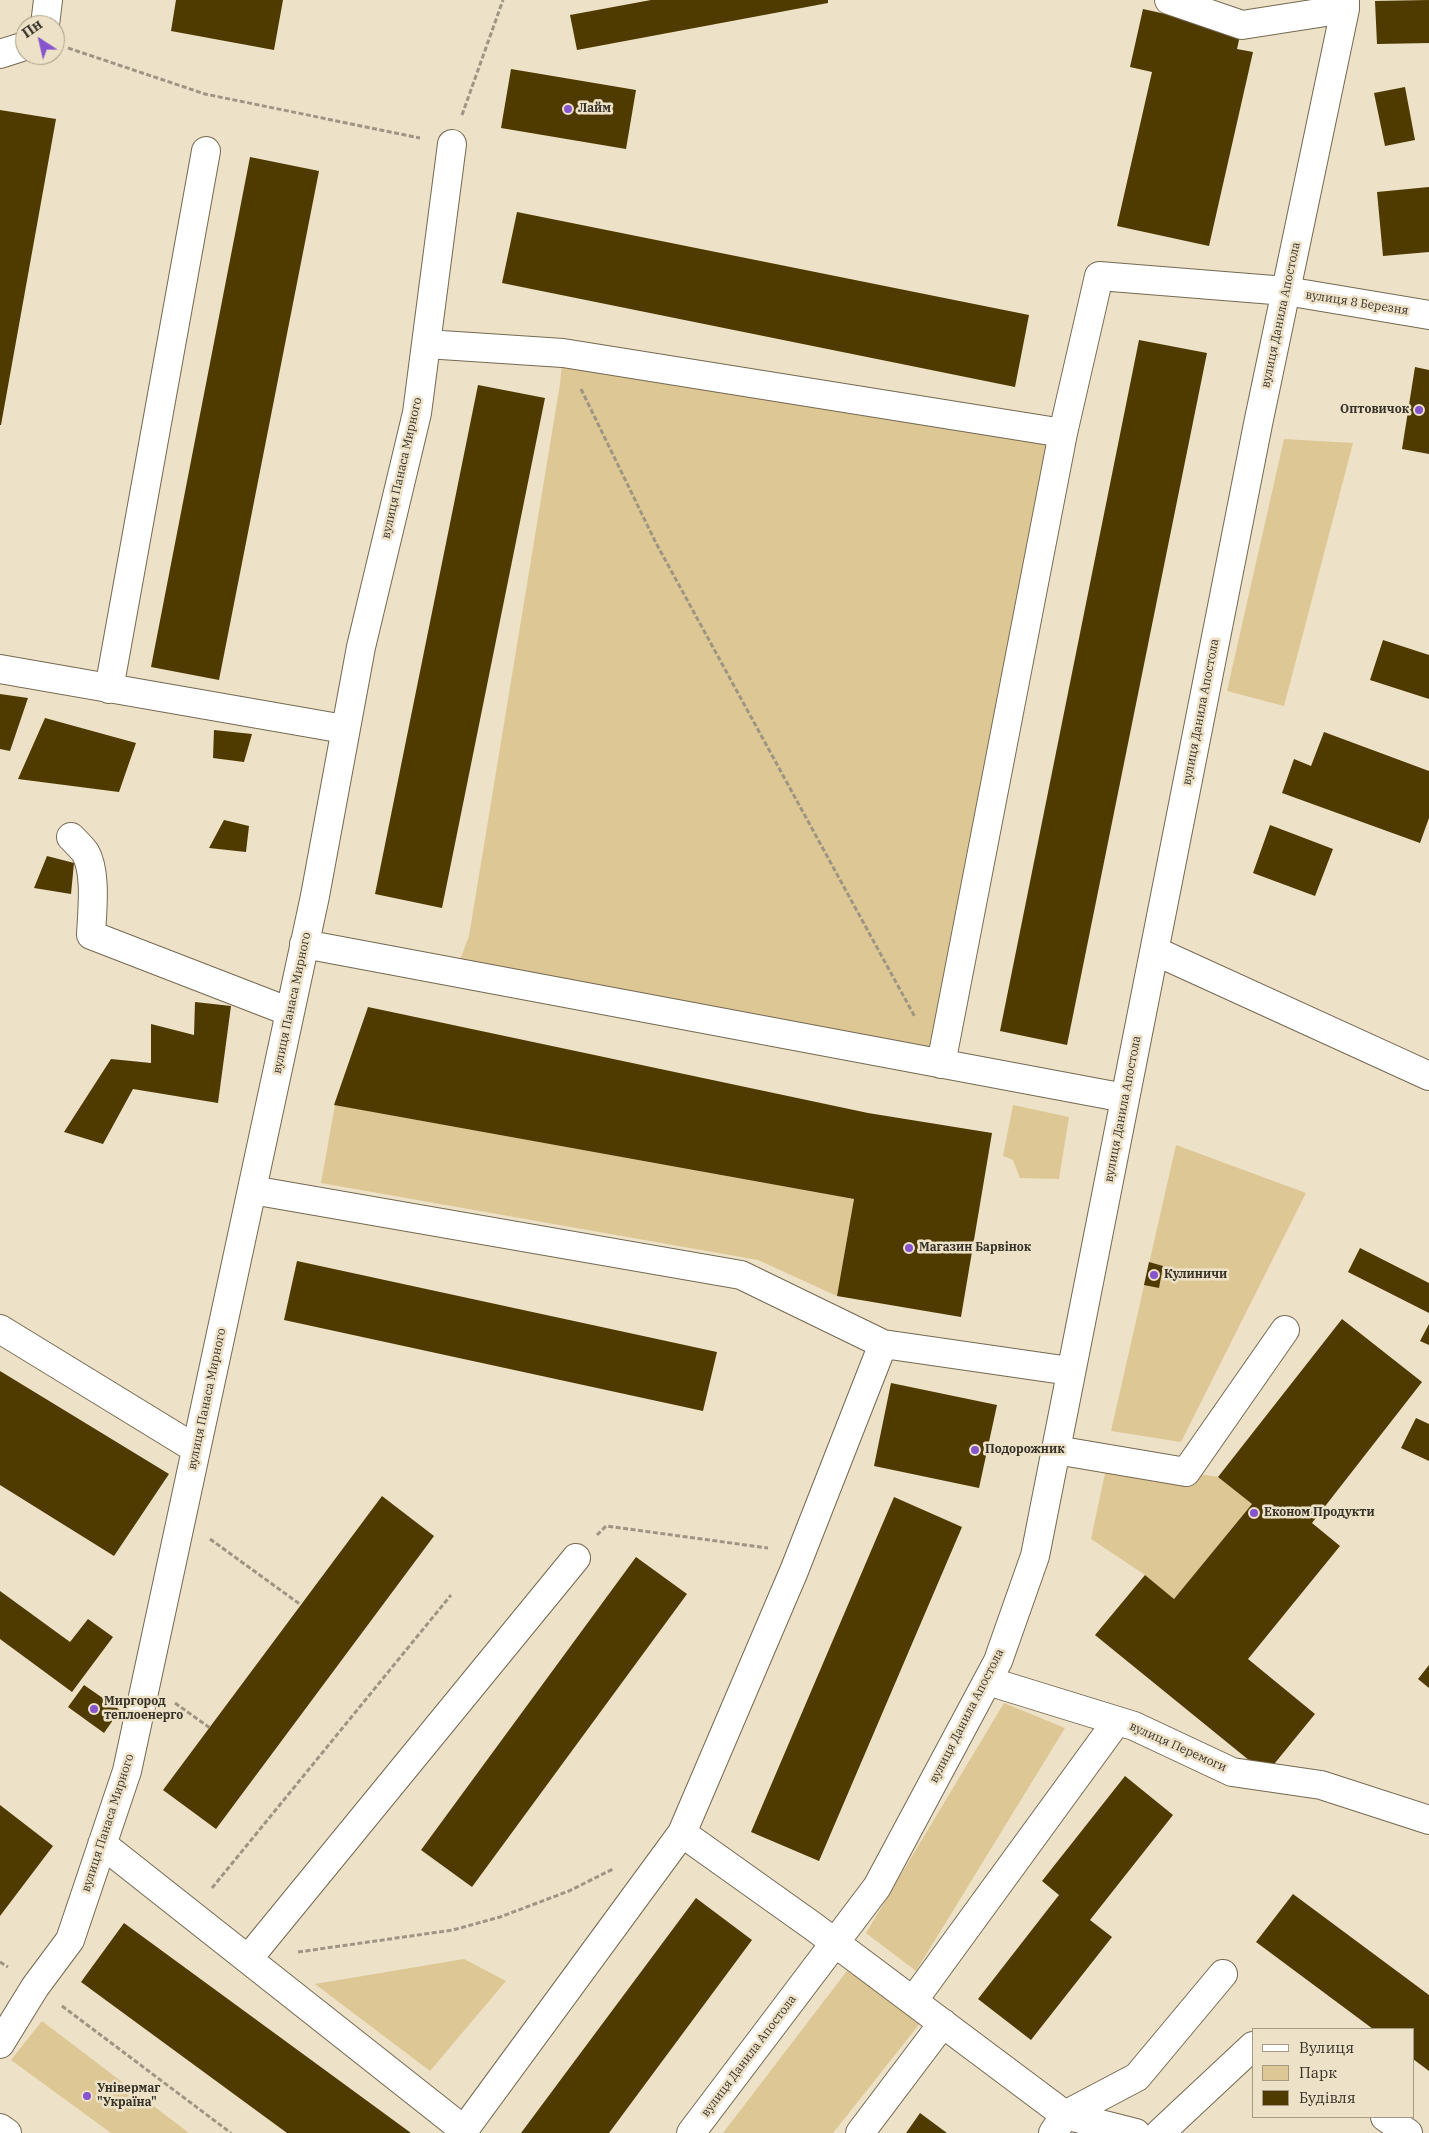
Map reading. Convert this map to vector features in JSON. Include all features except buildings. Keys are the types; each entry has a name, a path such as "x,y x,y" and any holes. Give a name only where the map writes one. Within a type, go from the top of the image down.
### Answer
{"street":[{"path":"46,15 48,0"},
{"path":"1169,0 1242,25 1345,4"},
{"name":"вулиця Данила Апостола","path":"691,2133 877,1887 998,1661 1035,1556 1258,424 1345,4"},
{"path":"0,54 15,49"},
{"name":"вулиця Панаса Мирного","path":"0,2044 35,1987 70,1940 127,1771 315,896 360,647 417,413 452,144"},
{"path":"109,689 206,151"},
{"name":"вулиця 8 Березня","path":"1062,433 1100,276 1286,291 1429,315"},
{"path":"426,344 563,353 1062,433 941,1064"},
{"path":"0,669 344,729"},
{"path":"72,837 84,852 89,864 92,890 91,935 290,1012"},
{"path":"304,944 1125,1098"},
{"path":"1155,951 1429,1076"},
{"path":"252,1190 741,1275 883,1344 1070,1371"},
{"path":"0,1329 196,1448"},
{"path":"1056,1450 1186,1472 1285,1330"},
{"path":"102,1844 464,2130 682,1833 801,1552 883,1344"},
{"path":"248,1959 576,1558"},
{"name":"вулиця Перемоги","path":"988,1680 1134,1726 1232,1772 1321,1785 1429,1820"},
{"path":"913,2001 1117,1720"},
{"path":"682,1833 943,2023 1059,2124 1136,2133"},
{"path":"1059,2124 1137,2077 1223,1974"},
{"path":"860,2133 943,2023"},
{"path":"1160,2133 1252,2047"},
{"path":"1386,2118 1408,2133"},
{"path":"0,2128 7,2133"}],"path":[{"path":"65,47 205,94 452,144 503,0"},
{"path":"563,353 661,551 917,1021"},
{"path":"182,1518 301,1605"},
{"path":"576,1558 606,1526 801,1552"},
{"path":"191,1914 451,1594"},
{"path":"146,1681 210,1728"},
{"path":"297,1952 453,1930 500,1917 569,1891 621,1864"},
{"path":"0,1962 232,2133"}],"green space":[{"path":"563,353 1063,433 941,1064 455,973 469,936 560,384"},
{"path":"1284,439 1353,443 1284,706 1227,691"},
{"path":"335,1105 854,1199 837,1296 758,1260 321,1183"},
{"path":"1013,1105 1069,1117 1059,1179 1020,1178 1013,1160 1003,1156"},
{"path":"1176,1145 1306,1193 1181,1442 1111,1431"},
{"path":"1108,1459 1218,1477 1252,1504 1174,1599 1145,1575 1091,1539"},
{"path":"1004,1703 1065,1728 916,1971 866,1933"},
{"path":"464,1959 506,1981 430,2071 315,1984"},
{"path":"850,1967 921,2022 833,2133 723,2133"},
{"path":"42,2021 189,2133 111,2133 11,2060"}],"place":[{"name":"Лайм","path":"568,109"},
{"name":"Оптовичок","path":"1419,410"},
{"name":"Магазин Барвінок","path":"909,1248"},
{"name":"Кулиничи","path":"1154,1275"},
{"name":"Подорожник","path":"975,1450"},
{"name":"Економ Продукти","path":"1254,1513"},
{"name":"Миргород теплоенерго","path":"94,1709"},
{"name":"Універмаг \"Україна\"","path":"87,2096"}]}
